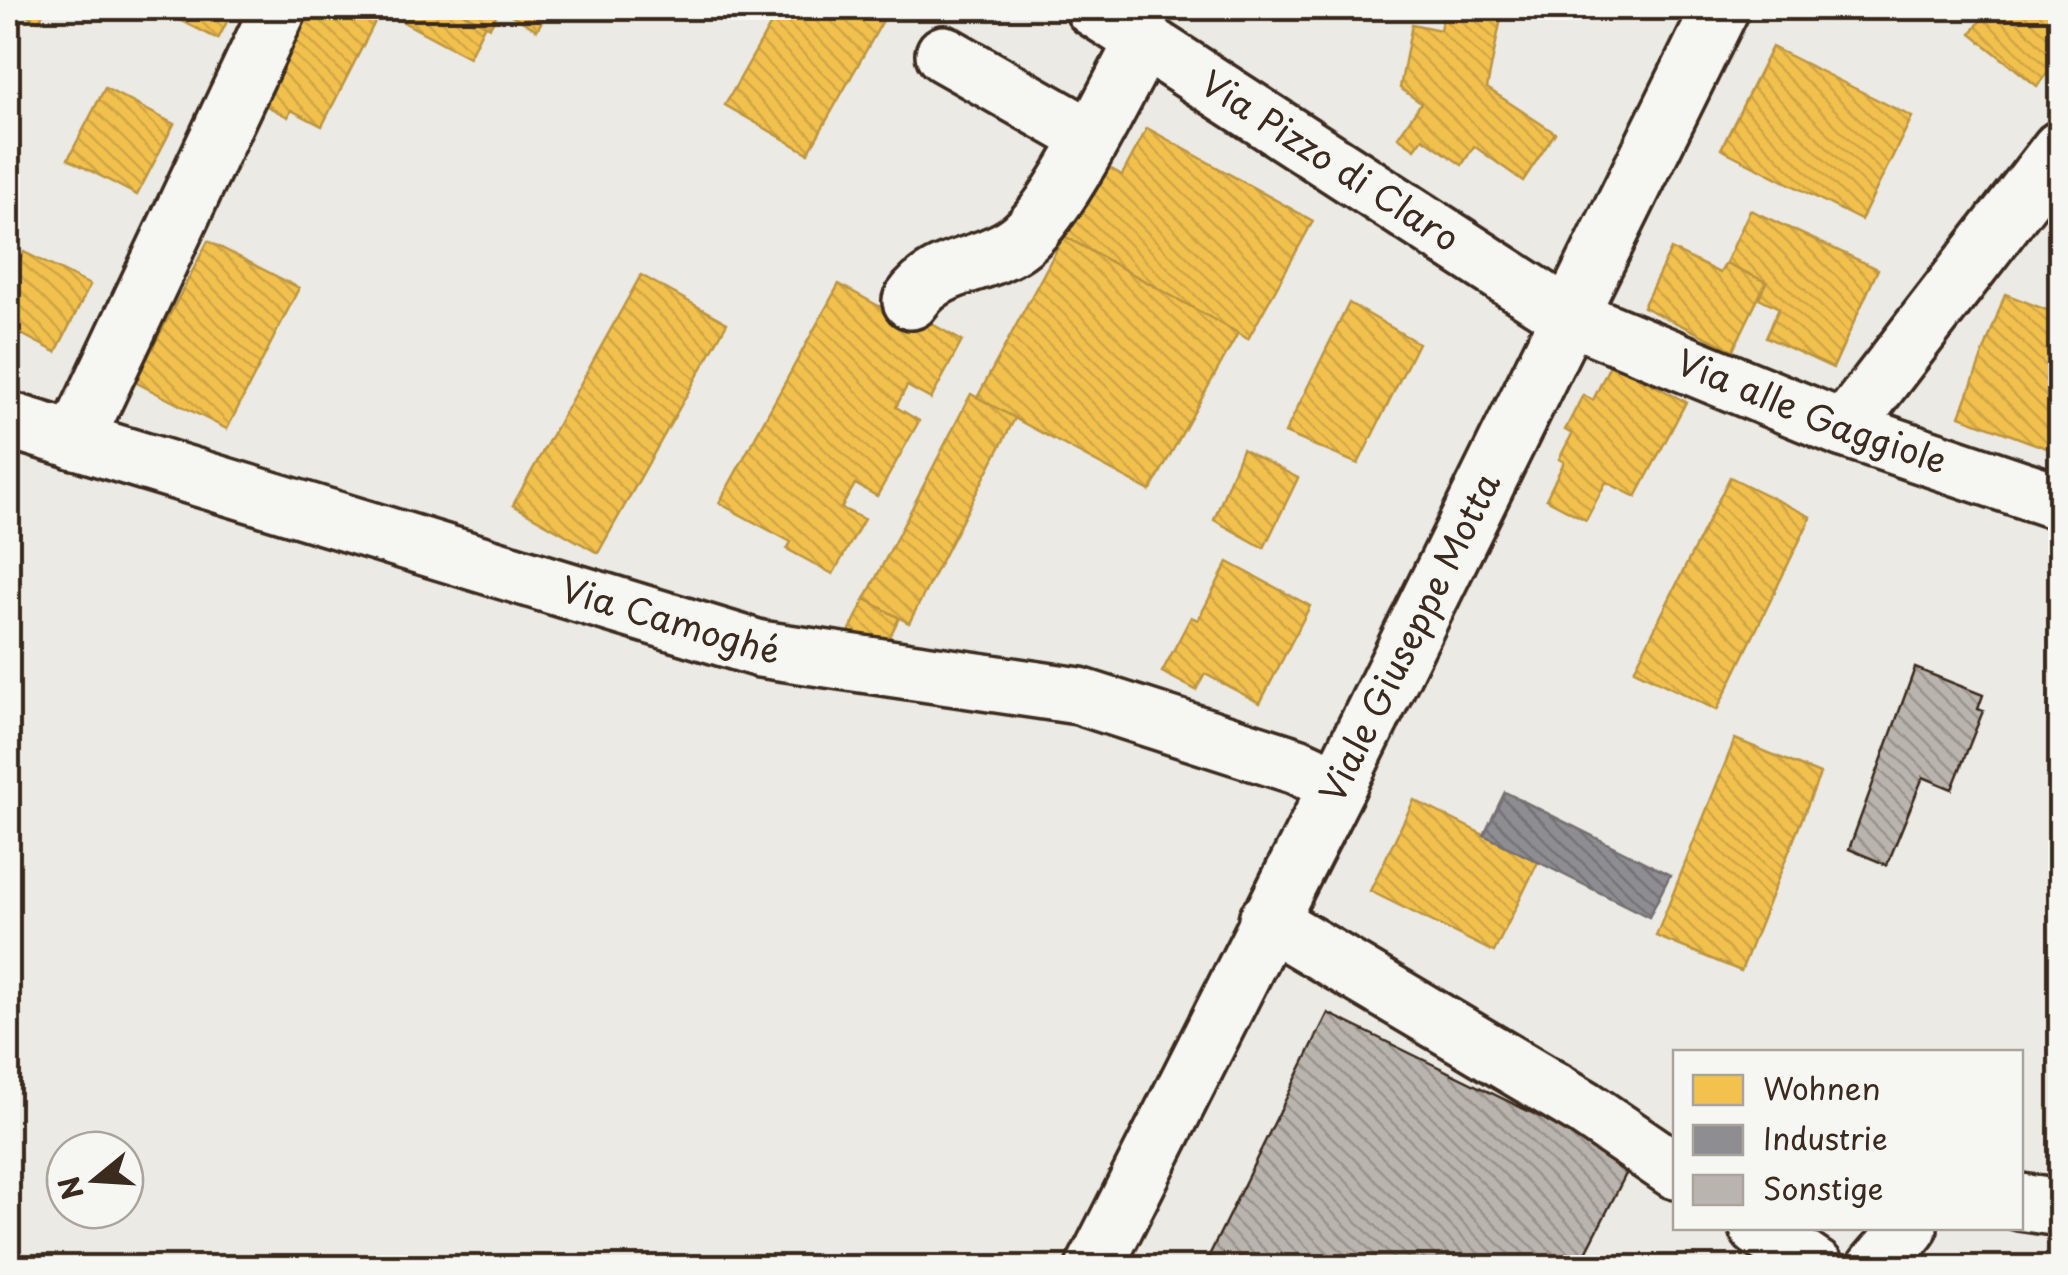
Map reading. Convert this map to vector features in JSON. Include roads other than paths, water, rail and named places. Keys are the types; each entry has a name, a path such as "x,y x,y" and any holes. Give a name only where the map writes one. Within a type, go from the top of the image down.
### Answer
{"street":[{"path":"75,441 279,8"},
{"name":"Via Pizzo di Claro","path":"1092,8 1566,315"},
{"name":"Viale Giuseppe Motta","path":"1094,1268 1338,786 1566,315 1721,8"},
{"path":"911,301 934,277 1004,251 1035,228 1144,40"},
{"path":"944,54 1090,136"},
{"path":"1844,430 2060,149"},
{"name":"Via alle Gaggiole","path":"1566,315 1844,430 2060,502"},
{"name":"Via Camoghé","path":"8,420 760,649 1078,696 1297,766 1338,786"},
{"path":"1267,920 1584,1108 1673,1169"},
{"path":"2023,1202 2060,1208"},
{"path":"1761,1230 1816,1268"},
{"path":"1875,1268 1907,1230"}]}
